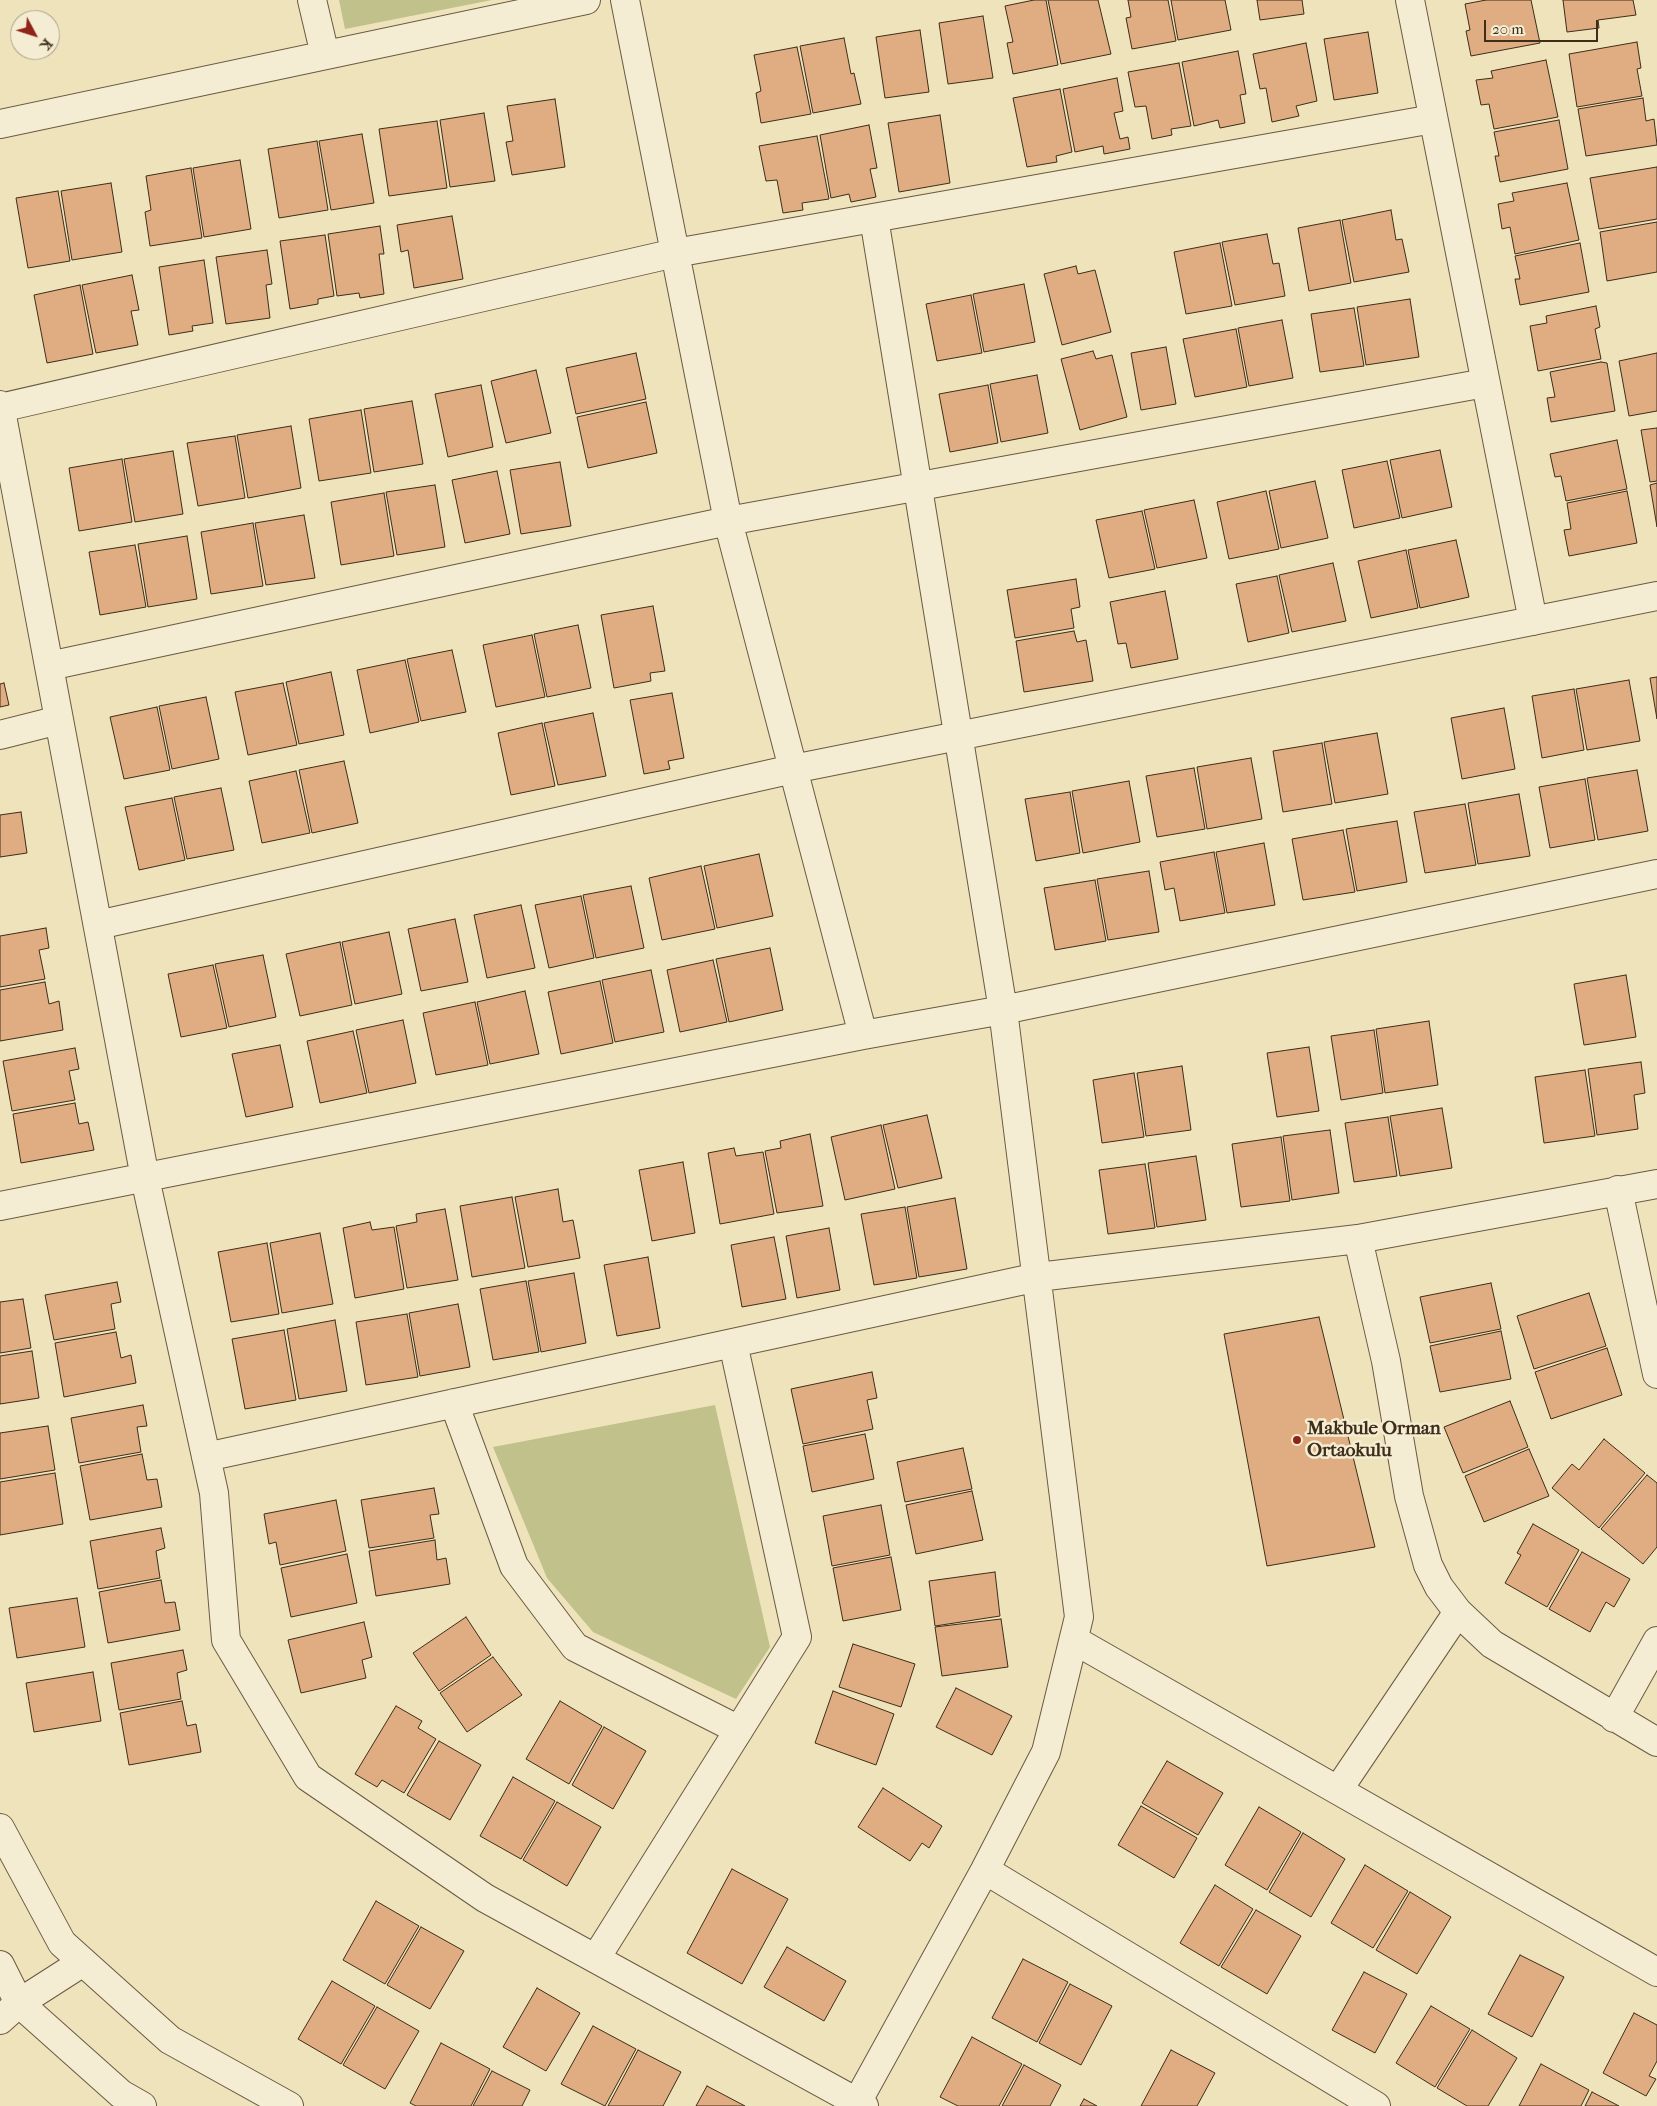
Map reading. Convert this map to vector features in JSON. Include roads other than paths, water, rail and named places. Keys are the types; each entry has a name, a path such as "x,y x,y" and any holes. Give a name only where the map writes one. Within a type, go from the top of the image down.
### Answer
{"street":[{"path":"312,0 325,55"},
{"path":"0,124 586,0"},
{"path":"626,0 728,521 863,1035"},
{"path":"1410,0 1484,383 1533,621"},
{"path":"874,218 1003,1010 1038,1277 1079,1617 1046,1752 859,2105 485,1898 308,1777 226,1640 214,1494 145,1178 0,406 675,253 1433,119"},
{"path":"49,666 728,521 1484,383"},
{"path":"98,925 793,769 1657,596"},
{"path":"0,735 59,720"},
{"path":"0,1206 863,1035 1003,1010 1657,874"},
{"path":"206,1456 1038,1277 1358,1239 1657,1184"},
{"path":"1618,1190 1657,1374"},
{"path":"1358,1239 1386,1362 1410,1496 1420,1540 1428,1565 1439,1587 1458,1612 1492,1644 1657,1742"},
{"path":"596,1958 797,1636 733,1343"},
{"path":"454,1404 514,1566 574,1647 739,1730"},
{"path":"1338,1790 1458,1612"},
{"path":"1074,1640 1657,1972"},
{"path":"1614,1718 1657,1641"},
{"path":"0,1828 62,1943 170,2040 289,2106"},
{"path":"985,1870 1376,2106"},
{"path":"9,2012 83,1962"},
{"path":"0,1965 9,2012 121,2094 142,2106"}],"place":[{"name":"Makbule Orman Ortaokulu","path":"1297,1440"}]}
